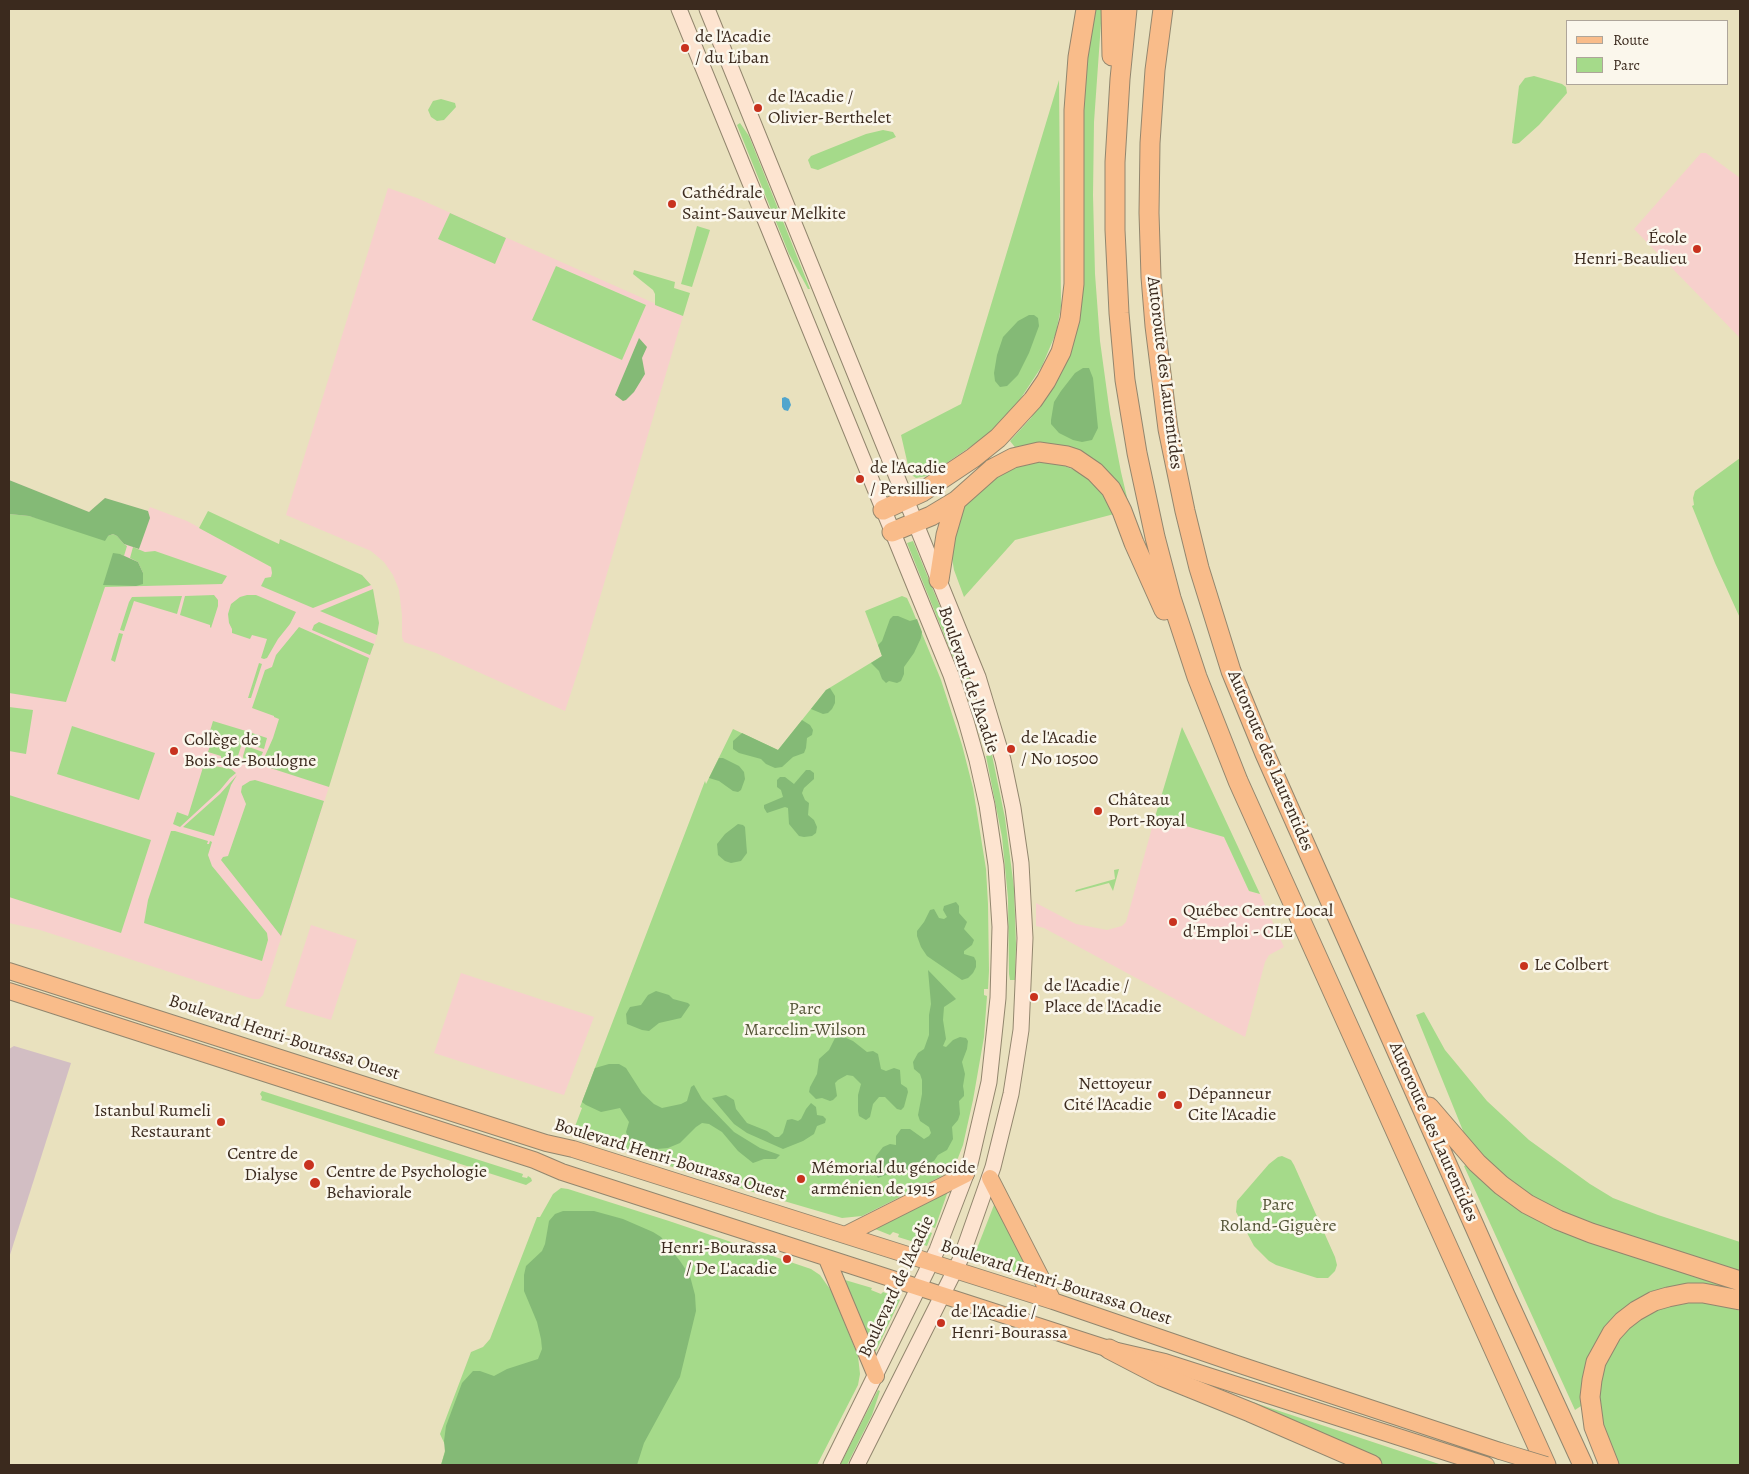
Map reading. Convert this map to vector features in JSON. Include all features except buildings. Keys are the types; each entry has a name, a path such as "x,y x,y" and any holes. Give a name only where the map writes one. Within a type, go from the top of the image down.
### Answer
{"highway":[{"path":"884,510 931,486 998,438 1021,414 1040,390 1061,352 1070,319 1074,284 1074,110 1078,57 1086,9"},
{"path":"1111,9 1114,189"},
{"name":"Autoroute des Laurentides","path":"1127,9 1118,98 1114,189 1115,252 1119,313 1125,380 1136,445 1155,537 1171,598 1183,638 1211,714 1268,847 1546,1465"},
{"name":"Autoroute des Laurentides","path":"1162,9 1155,70 1150,143 1150,258 1155,326 1164,402 1184,511 1210,607 1240,695 1269,763 1505,1295 1583,1465"},
{"path":"892,532 915,523 956,501 980,478 998,465 1013,458 1030,453 1048,453 1076,459 1095,472 1111,489 1116,498 1134,543 1211,714"},
{"path":"939,580 946,535 956,501"},
{"path":"1415,1091 1477,1163 1501,1185 1528,1204 1558,1220 1591,1233 1740,1281"},
{"path":"1609,1465 1594,1428 1590,1398 1596,1362 1612,1333 1636,1311 1668,1296 1703,1293 1740,1300"},
{"path":"1109,1349 1161,1376 1372,1465"}],"main road":[{"name":"Boulevard de l'Acadie","path":"679,9 951,675 972,741 987,805 994,847 999,905 1000,958 991,1065 984,1105 966,1174 932,1263 831,1465"},
{"name":"Boulevard de l'Acadie","path":"707,9 975,668 996,735 1010,792 1019,844 1024,900 1023,994 1017,1061 1004,1125 990,1178 955,1270 857,1465"},
{"path":"972,741 996,735"},
{"name":"Boulevard Henri-Bourassa Ouest","path":"9,971 538,1141 573,1149 1053,1301 1546,1465"},
{"path":"9,991 539,1162 562,1172 828,1259 1109,1349 1164,1362 1486,1465"},
{"path":"845,1235 966,1174"},
{"path":"990,1178 1053,1301"},
{"path":"828,1259 876,1376"}],"shaded area":[{"name":"École Henri-Beaulieu","path":"1701,153 1706,153 1740,178 1740,338 1634,229"},
{"path":"388,188 417,198 683,316 565,711 436,653 404,642 402,637 399,590 393,575 384,562 371,551 286,515"},
{"name":"Collège de Bois-de-Boulogne","path":"9,480 89,512 105,498 148,511 150,507 187,521 271,567 280,539 362,575 373,589 379,623 377,635 263,995 259,999 253,999 40,930 9,923"},
{"path":"1155,817 1224,837 1249,891 1260,894 1284,947 1269,955 1265,962 1245,1037 1044,928 1036,926 1036,903 1076,924 1107,930 1122,926 1126,922"},
{"path":"311,925 357,940 331,1020 285,1006"},
{"path":"461,973 594,1017 564,1095 434,1053"},
{"path":"14,1046 71,1063 9,1258 9,1049"}],"green space":[{"path":"1090,9 1102,9 1094,122 1093,195 1095,274 1100,341 1110,414 1129,506 1106,474 1018,451 1010,441 1031,418 1055,380 1063,362 1077,138"},
{"path":"1534,76 1562,84 1566,87 1567,93 1539,125 1519,143 1515,144 1512,143 1519,86 1525,78"},
{"path":"1059,80 1061,307 1056,333 1042,366 1017,404 985,437 927,476 916,478 910,474 901,435 961,404"},
{"path":"441,99 455,103 456,107 444,120 437,121 431,117 428,110 433,101"},
{"path":"740,123 749,136 810,289 808,289 789,254 737,125"},
{"path":"883,130 893,132 896,137 818,170 811,168 808,160 811,156 866,134"},
{"path":"450,213 506,238 495,264 438,239"},
{"path":"697,226 710,230 692,287 681,284"},
{"path":"556,266 646,305 622,360 532,320"},
{"path":"634,270 675,282 674,288 690,293 683,316 655,305 653,290 633,274"},
{"path":"1029,315 1034,315 1038,318 1039,326 1029,353 1018,375 1007,386 1000,387 995,381 994,373 1003,337 1018,321"},
{"path":"639,338 647,347 642,358 645,374 634,392 623,401 615,395"},
{"path":"1083,368 1089,368 1093,378 1098,428 1092,440 1082,442 1059,433 1051,424 1051,420 1054,402 1075,373"},
{"path":"1740,458 1740,618 1692,506 1694,505 1695,491"},
{"path":"1032,462 1062,465 1079,472 1095,484 1118,513 1015,540 964,597 954,570 951,544 959,516 970,498 986,481 1015,465"},
{"path":"9,480 89,512 105,498 148,511 150,518 139,549 124,544 113,534 108,536 105,541 29,516 9,514"},
{"path":"208,511 279,544 280,539 362,575 371,585 313,608 261,586 265,578 271,577 271,567 199,528"},
{"path":"9,514 29,516 108,536 113,534 127,546 124,556 120,554 143,573 138,562 130,558 133,547 145,552 155,551 227,576 222,584 105,587 66,702 9,693"},
{"path":"913,541 969,679 965,680 958,669 907,543"},
{"path":"113,553 138,562 143,573 143,584 136,586 103,585"},
{"path":"373,589 379,623 377,635 320,611"},
{"path":"214,595 218,600 218,606 211,628 210,625 180,615 185,596"},
{"path":"256,595 296,612 267,658 264,659 261,658 267,639 252,635 250,639 232,633 229,623 228,614 231,604 240,597"},
{"path":"182,596 177,614 134,601 124,631 120,630 132,597"},
{"name":"Parc Marcelin-Wilson","path":"902,596 907,598 941,680 962,745 973,788 986,869 989,971 988,989 984,989 984,995 987,996 984,1037 973,1100 963,1145 958,1158 950,1169 940,1177 862,1216 842,1218 719,1182 577,1136 574,1129 582,1108 580,1107 629,979 705,781 706,784 733,729 778,750 826,690 882,656 865,611"},
{"path":"893,616 910,621 917,619 922,632 914,653 904,667 901,681 897,683 889,681 886,683 879,671 871,663 882,656 878,645 882,641 890,619"},
{"path":"319,622 374,644 370,655 312,630 314,625"},
{"path":"299,627 369,658 329,787 261,765 279,719 252,708 265,670 272,667 276,655"},
{"path":"119,633 123,634 115,662 111,660"},
{"path":"259,663 262,664 251,698 248,698"},
{"path":"830,688 835,696 835,703 832,709 828,713 823,714 811,709 826,690"},
{"path":"9,707 33,710 26,754 9,751"},
{"path":"802,720 810,725 813,730 812,735 807,738 804,753 793,757 782,767 775,768 766,764 761,759 739,753 733,749 733,741 742,733 778,750"},
{"path":"213,721 246,731 236,762 208,752 214,733 210,731"},
{"path":"72,726 155,753 139,800 57,774"},
{"path":"1182,727 1260,894 1249,891 1224,837 1155,817"},
{"path":"252,733 267,738 264,749 248,744"},
{"path":"246,746 263,752 257,765 247,765 244,762 243,756"},
{"path":"992,755 1005,818 1014,888 1015,980 1010,980 1009,974 1008,898 1002,837 986,756"},
{"path":"719,758 739,766 744,772 745,779 741,790 738,792 733,791 719,781 709,778"},
{"path":"204,764 231,769 236,773 180,827 173,824 177,812 188,816"},
{"path":"806,770 814,773 814,779 804,788 802,793 805,800 809,803 808,815 814,820 817,827 816,833 812,836 804,837 799,836 789,824 788,808 785,807 767,813 764,805 783,797 781,790 777,787 777,780 780,777 785,777 794,784"},
{"path":"237,775 231,785 214,836 183,827 220,794"},
{"path":"255,780 324,801 281,936 221,860 223,857 228,856 246,804 241,792 242,786"},
{"path":"9,795 151,840 121,933 9,897"},
{"path":"738,824 745,827 747,853 741,861 731,863 718,855 717,844 725,834"},
{"path":"171,831 208,841 207,844 210,841 212,842 208,855 212,866 267,933 268,940 262,961 144,923 148,900"},
{"path":"1119,869 1113,891 1109,883 1075,892 1076,890 1115,879 1114,870"},
{"path":"956,902 959,906 959,913 967,922 964,929 974,940 972,945 964,951 964,954 974,957 976,961 973,973 968,978 962,980 927,956 917,936 917,931 930,910 934,909 939,918 944,919 947,917 943,910 944,906"},
{"path":"928,970 956,999 944,1007 943,1020 946,1039 943,1046 946,1047 953,1040 960,1037 966,1038 968,1041 962,1062 965,1074 964,1096 959,1101 960,1114 952,1127 953,1139 947,1150 938,1155 934,1161 922,1166 913,1174 898,1170 878,1178 873,1170 876,1156 883,1147 890,1144 896,1145 896,1136 901,1129 910,1129 924,1139 931,1133 929,1127 920,1121 918,1115 922,1094 922,1080 920,1074 914,1069 913,1062 918,1053 924,1049 929,1035 931,1004"},
{"path":"656,991 690,1005 681,1018 659,1023 649,1031 627,1024 626,1014 630,1007 641,1005 648,995"},
{"path":"1424,1012 1445,1050 1487,1101 1529,1140 1590,1184 1613,1198 1740,1242 1740,1272 1608,1231 1538,1202 1501,1176 1468,1143 1416,1015"},
{"path":"842,1036 853,1041 867,1052 873,1051 878,1054 881,1069 886,1071 894,1068 900,1070 901,1084 907,1088 908,1092 904,1107 901,1110 897,1109 885,1097 879,1097 873,1104 870,1117 866,1120 859,1116 858,1095 861,1084 853,1076 847,1075 835,1083 837,1096 833,1100 816,1099 809,1092 817,1074 819,1059 829,1050 835,1038"},
{"path":"609,1064 619,1064 626,1068 642,1093 654,1104 662,1108 687,1101 691,1087 694,1085 702,1099 734,1132 760,1148 780,1155 776,1159 764,1159 753,1163 738,1151 722,1132 709,1124 702,1123 680,1143 668,1148 657,1149 649,1147 645,1143 629,1141 626,1132 629,1122 620,1108 601,1112 582,1102 595,1068"},
{"path":"262,1091 523,1174 522,1177 527,1178 528,1176 532,1181 526,1185 261,1100 260,1094"},
{"path":"726,1095 734,1100 736,1109 747,1123 767,1131 775,1137 779,1137 783,1133 787,1120 798,1121 801,1119 811,1103 816,1107 817,1115 823,1116 826,1119 825,1123 817,1126 814,1134 803,1141 783,1149 747,1133 734,1124 712,1098"},
{"name":"Parc Roland-Giguère","path":"1282,1156 1291,1160 1294,1165 1335,1257 1337,1265 1335,1271 1328,1278 1317,1278 1269,1261 1254,1246 1236,1212 1237,1201 1269,1164"},
{"path":"1468,1164 1491,1186 1720,1282 1719,1288 1671,1287 1587,1361 1582,1379 1581,1406 1575,1410 1464,1166"},
{"path":"561,1188 669,1221 811,1269 820,1275 832,1292 858,1356 860,1374 858,1385 817,1465 441,1465 446,1447 440,1434 471,1352 483,1347 490,1339 537,1217 540,1217 553,1194"},
{"path":"948,1191 935,1228 932,1227 930,1232 932,1233 927,1246 898,1237 899,1234 893,1232 890,1235 875,1229 874,1226"},
{"path":"994,1205 1034,1281 994,1268 995,1265 990,1264 986,1266 974,1261 974,1256"},
{"path":"563,1211 594,1211 623,1219 661,1237 680,1261 690,1276 695,1295 696,1311 680,1377 644,1443 637,1465 441,1465 445,1452 446,1426 462,1383 473,1371 480,1371 494,1376 507,1369 538,1359 542,1349 541,1339 537,1322 524,1291 524,1275 526,1266 542,1251 549,1221 555,1214"},
{"path":"845,1280 872,1288 871,1290 881,1294 883,1292 897,1297 900,1300 876,1351 873,1351"},
{"path":"1695,1302 1723,1305 1740,1311 1740,1465 1617,1465 1599,1412 1598,1387 1604,1364 1623,1332 1641,1318 1657,1309"},
{"path":"1195,1383 1442,1465 1379,1465"},
{"path":"878,1390 880,1391 872,1415 847,1465 840,1465"}],"water":[{"path":"782,398 789,399 791,405 788,411 782,407"}],"place":[{"name":"de l'Acadie / du Liban","path":"685,48"},
{"name":"de l'Acadie / Olivier-Berthelet","path":"758,108"},
{"name":"Cathédrale Saint-Sauveur Melkite","path":"672,204"},
{"name":"École Henri-Beaulieu","path":"1697,249"},
{"name":"de l'Acadie / Persillier","path":"860,479"},
{"name":"de l'Acadie / No 10500","path":"1011,749"},
{"name":"Collège de Bois-de-Boulogne","path":"174,751"},
{"name":"Château Port-Royal","path":"1098,811"},
{"name":"Québec Centre Local d'Emploi - CLE","path":"1173,922"},
{"name":"Le Colbert","path":"1524,966"},
{"name":"de l'Acadie / Place de l'Acadie","path":"1034,997"},
{"name":"Nettoyeur Cité l'Acadie","path":"1162,1095"},
{"name":"Dépanneur Cite l'Acadie","path":"1178,1105"},
{"name":"Istanbul Rumeli Restaurant","path":"221,1122"},
{"name":"Centre de Dialyse","path":"309,1165"},
{"name":"Mémorial du génocide arménien de 1915","path":"801,1179"},
{"name":"Centre de Psychologie Behaviorale","path":"315,1183"},
{"name":"Henri-Bourassa / De L'acadie","path":"787,1259"},
{"name":"de l'Acadie / Henri-Bourassa","path":"941,1323"}]}
